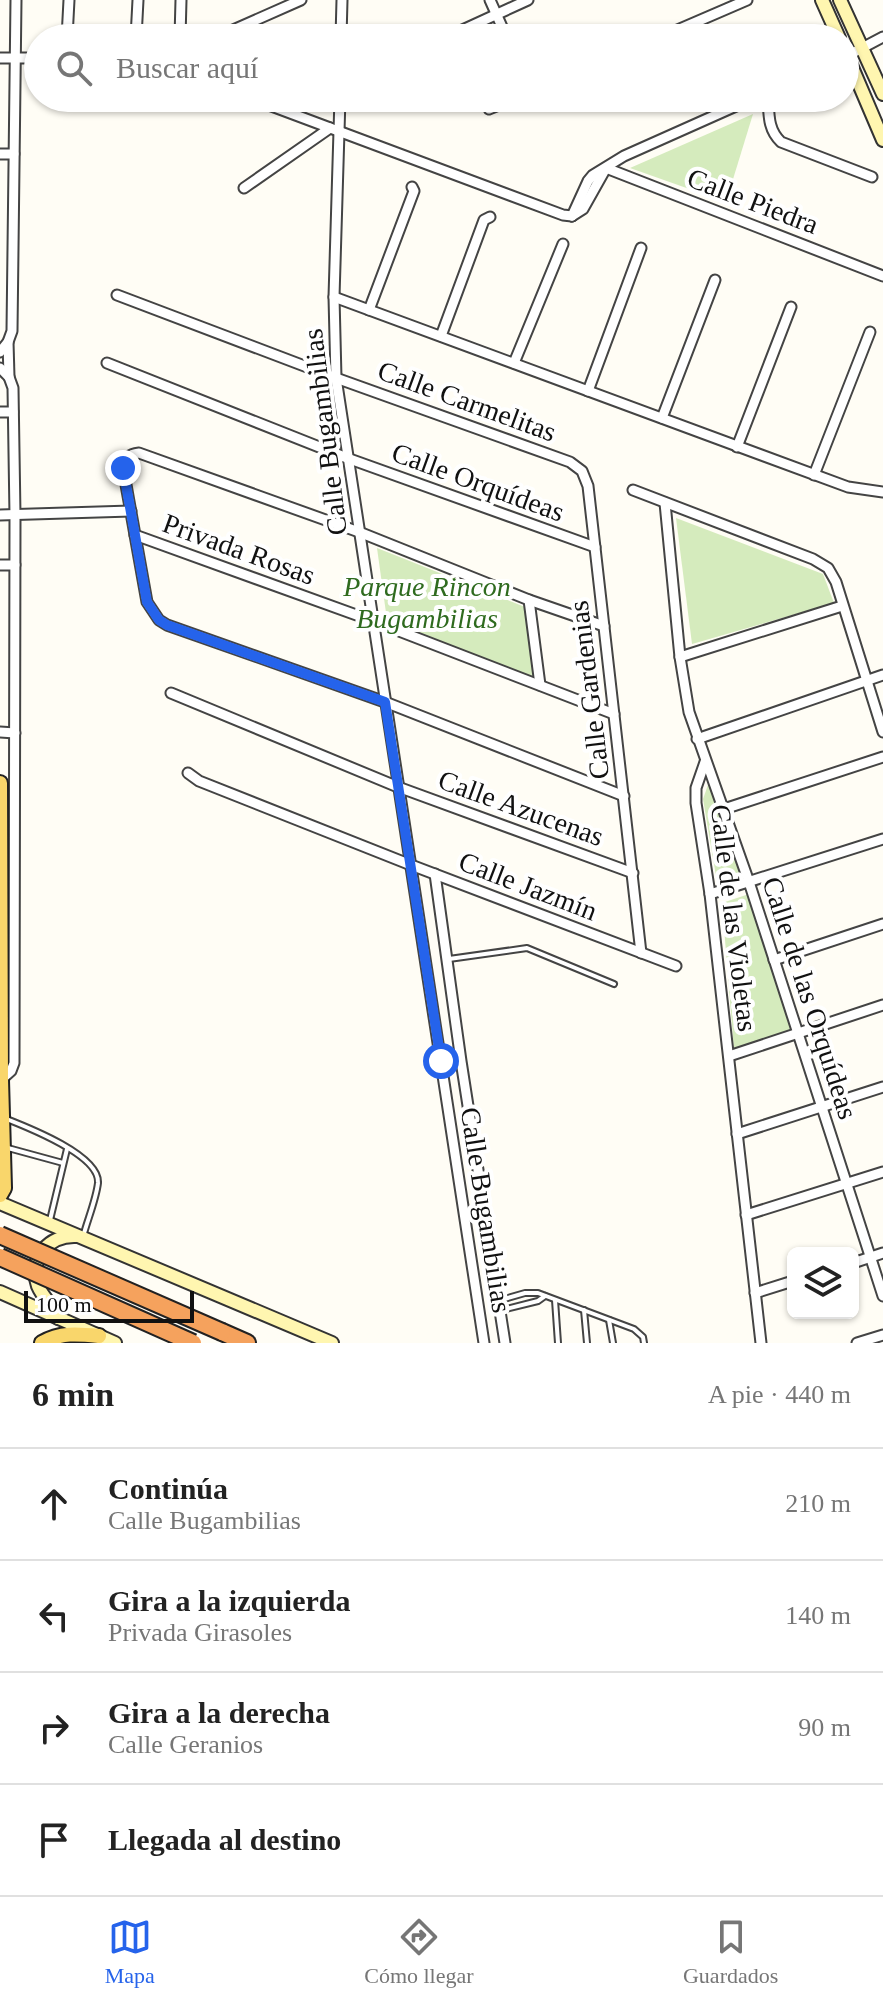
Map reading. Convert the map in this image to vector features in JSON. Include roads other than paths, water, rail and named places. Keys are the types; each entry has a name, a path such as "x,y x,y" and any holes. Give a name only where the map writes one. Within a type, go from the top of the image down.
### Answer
{"highway":[{"path":"0,1235 247,1343"},
{"path":"0,1257 193,1343"}],"main road":[{"path":"0,783 4,1188 0,1195"},
{"path":"42,1343 53,1336 76,1334 92,1338"}],"street":[{"path":"0,352 12,331 16,0"},
{"path":"68,24 69,0"},
{"path":"137,24 138,0"},
{"path":"180,24 181,0"},
{"path":"247,24 301,0"},
{"path":"341,24 342,0"},
{"path":"490,0 501,24"},
{"path":"475,24 528,0"},
{"path":"691,24 747,0"},
{"path":"822,0 833,24"},
{"path":"840,0 851,24"},
{"path":"859,48 883,37"},
{"path":"859,41 883,94"},
{"path":"0,58 24,58"},
{"path":"859,84 883,140"},
{"path":"287,112 572,216 583,209 606,168 624,156 723,112"},
{"name":"Calle Bugambilias","path":"337,112 334,130 336,378 484,1343"},
{"path":"769,112 770,127 781,142 872,177"},
{"path":"244,188 334,130"},
{"path":"0,154 14,154"},
{"name":"Calle Piedra","path":"606,168 883,276"},
{"path":"369,310 414,191 412,187"},
{"path":"441,336 484,220 490,217"},
{"path":"514,363 563,244"},
{"path":"588,391 641,248"},
{"path":"662,418 715,280"},
{"name":"Calle Carmelitas","path":"117,295 570,462 582,471"},
{"path":"334,297 814,475 848,487 883,492"},
{"path":"737,447 791,307"},
{"path":"814,475 870,332"},
{"path":"1,1080 11,1071 14,1063 15,515 13,388 9,377 8,342"},
{"name":"Calle Orquídeas","path":"107,363 347,458 595,547"},
{"path":"0,368 9,377"},
{"path":"0,412 13,412"},
{"path":"604,626 529,600 359,532 139,453 132,454 124,461 147,602 159,620 385,702 624,796"},
{"name":"Calle Gardenias","path":"582,471 588,486 641,953"},
{"path":"633,490 813,559 828,568 836,582 883,732"},
{"path":"665,503 680,657 689,712 705,762"},
{"path":"0,515 131,511"},
{"name":"Privada Rosas","path":"135,535 373,621 614,714"},
{"path":"0,565 15,565"},
{"path":"529,600 540,685"},
{"path":"680,657 842,606"},
{"path":"697,739 883,675"},
{"name":"Calle Azucenas","path":"171,693 398,787 633,873"},
{"path":"0,732 15,733"},
{"path":"724,809 883,757"},
{"name":"Calle de las Orquídeas","path":"705,762 749,882 883,1296"},
{"name":"Calle de las Violetas","path":"705,762 696,788 696,803 710,894 761,1343"},
{"name":"Calle Jazmín","path":"188,773 199,781 411,865 676,966"},
{"path":"710,894 883,839"},
{"name":"Calle Bugambilias","path":"435,874 505,1343"},
{"path":"774,960 883,924"},
{"path":"729,1056 883,1005"},
{"path":"441,1061 461,1061"},
{"path":"737,1134 883,1087"},
{"path":"746,1215 883,1172"},
{"path":"0,1203 332,1343"},
{"path":"58,1318 36,1281 37,1259 46,1246 59,1237 83,1237"},
{"path":"859,1261 883,1253"},
{"path":"755,1293 787,1283"},
{"path":"0,1292 58,1318 92,1338 115,1343"},
{"path":"857,1343 883,1335"}],"lane":[{"path":"447,960 527,948 614,984"},
{"path":"2,1117 46,1136 95,1170 98,1182 83,1237"},
{"path":"3,1147 63,1163"},
{"path":"49,1223 67,1149"},
{"path":"499,1306 525,1293 538,1293 634,1329 643,1337 644,1343"},
{"path":"499,1306 538,1301 545,1296"},
{"path":"555,1300 558,1343"},
{"path":"584,1310 587,1343"},
{"path":"609,1320 613,1343"}],"park label":[{"name":"Parque Rincon Bugambilias","path":"427,602"}]}
